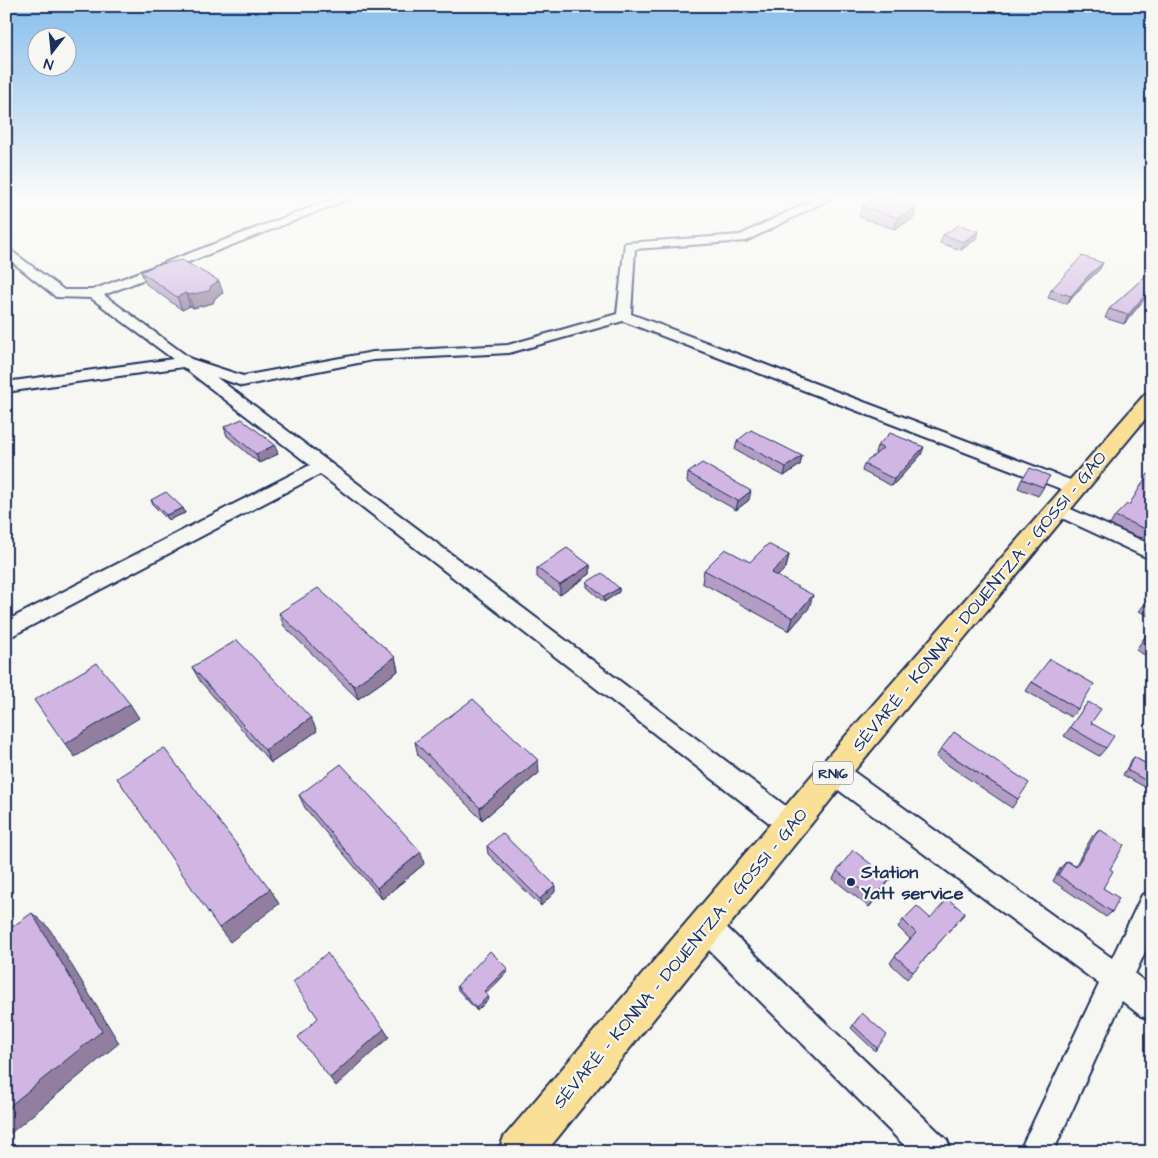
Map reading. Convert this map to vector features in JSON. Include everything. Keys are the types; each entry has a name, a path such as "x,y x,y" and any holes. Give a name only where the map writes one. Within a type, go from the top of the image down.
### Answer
{"main road":[{"name":"SÉVARÉ - KONNA - DOUENTZA - GOSSI - GAO","path":"519,1152 790,824 1152,398"}],"street":[{"path":"7,252 61,294 94,294 204,252"},
{"path":"624,316 629,252"},
{"path":"94,294 186,362 790,824"},
{"path":"6,388 186,362 242,380 373,356 508,350 624,316 1066,499 1152,553"},
{"path":"6,632 322,466"},
{"path":"834,772 1152,1005"},
{"path":"1036,1152 1152,905"},
{"path":"706,927 935,1152"}],"building":[{"path":"1082,256 1103,263 1089,275 1071,296 1051,290"},
{"path":"182,260 219,281 211,286 209,291 188,295 186,293 177,297 141,272 156,265"},
{"path":"1152,270 1152,287 1128,315 1109,309"},
{"path":"242,419 275,445 256,454 224,427"},
{"path":"751,430 802,456 786,467 737,441"},
{"path":"890,433 924,447 894,479 864,464 883,448 877,446"},
{"path":"702,463 751,491 738,501 688,473"},
{"path":"1030,468 1050,476 1043,487 1022,479"},
{"path":"1148,474 1152,475 1152,530 1115,516 1127,504 1129,505"},
{"path":"166,492 183,508 166,515 151,500"},
{"path":"768,544 789,555 771,573 813,595 793,618 704,570 725,549 750,562"},
{"path":"567,548 590,565 560,585 537,568"},
{"path":"602,573 619,588 604,597 587,582"},
{"path":"318,588 395,657 354,686 279,613"},
{"path":"1152,595 1152,606 1145,603"},
{"path":"1152,627 1152,647 1142,642"},
{"path":"237,640 311,718 265,750 192,667"},
{"path":"1050,659 1094,684 1078,709 1032,682"},
{"path":"97,663 130,704 65,744 34,700"},
{"path":"473,699 538,760 480,808 415,742"},
{"path":"1088,702 1101,709 1091,723 1114,736 1106,748 1070,727"},
{"path":"954,732 1029,783 1018,799 941,749"},
{"path":"164,748 270,889 219,928 117,778"},
{"path":"1134,757 1152,767 1152,784 1127,770"},
{"path":"341,764 421,852 377,888 299,795"},
{"path":"1099,829 1124,845 1110,869 1113,871 1103,888 1119,898 1112,912 1058,875 1067,861 1076,867"},
{"path":"502,833 555,885 540,899 487,846"},
{"path":"853,850 890,879 874,900 837,871"},
{"path":"948,899 965,913 913,972 895,956 916,933 903,920 917,906 930,918"},
{"path":"32,913 102,1031 6,1109 6,931"},
{"path":"490,951 507,968 484,991 488,996 476,1008 457,986"},
{"path":"327,953 384,1029 330,1078 298,1037 318,1018 293,982"},
{"path":"862,1013 887,1035 877,1048 853,1025"}],"place":[{"name":"Station Yatt service","path":"851,882"}]}
